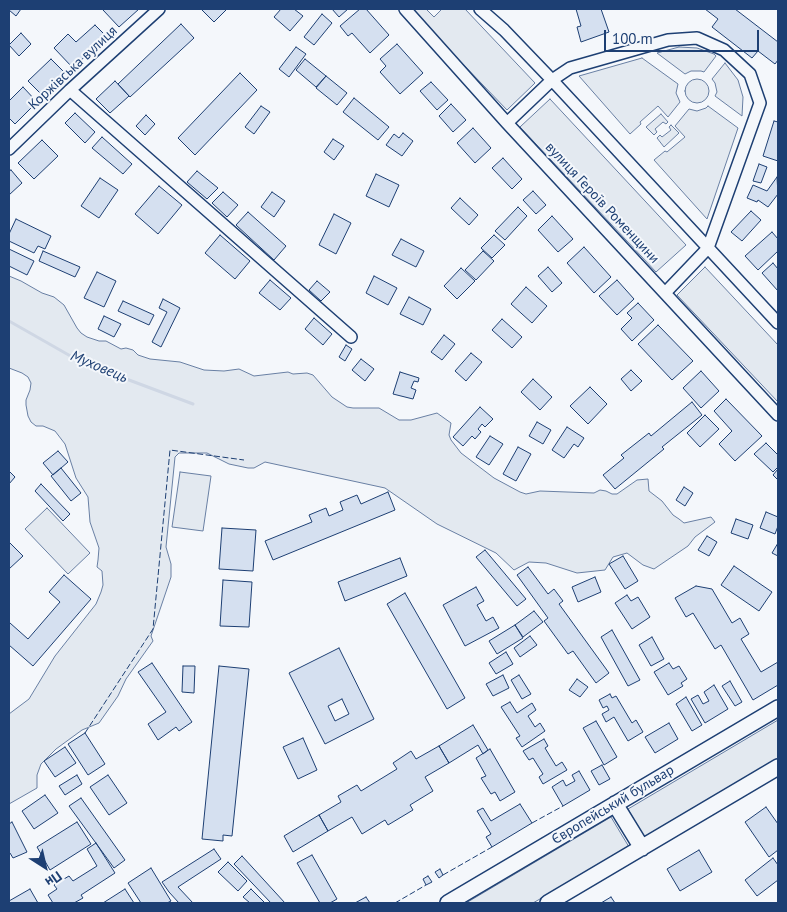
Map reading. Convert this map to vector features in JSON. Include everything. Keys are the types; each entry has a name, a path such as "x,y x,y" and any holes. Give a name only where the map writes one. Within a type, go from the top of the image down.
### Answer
{"main road":[{"name":"Європейський бульвар","path":"448,903 778,708"},
{"path":"548,903 778,767"},
{"path":"615,804 642,848"}],"street":[{"name":"Коржівська вулиця","path":"9,149 70,90 159,9"},
{"name":"вулиця Героїв Роменщини","path":"405,9 507,123 778,415"},
{"path":"480,9 504,30 552,80 778,323"},
{"path":"507,123 552,80 570,68 668,40 697,38 724,50 750,74 760,102 708,248 665,293"},
{"path":"70,90 352,337"}],"shaded area":[{"path":"410,9 426,9 434,17 442,9 465,9 535,83 507,110"},
{"path":"679,47 697,48 716,56 704,72 691,71 685,74 657,53"},
{"path":"642,58 678,84 676,93 680,102 668,117 658,106 630,134 579,76"},
{"path":"725,63 738,80 743,97 742,116 715,96 717,92 712,79"},
{"path":"697,79 705,83 709,91 705,99 697,103 689,99 685,91 689,83"},
{"path":"550,99 686,245 656,272 520,127"},
{"path":"708,106 738,128 707,219 654,160 685,137 675,126 689,109 697,111"},
{"path":"661,114 668,122 666,124 663,122 655,129 657,132 654,135 646,127"},
{"path":"671,125 679,133 664,147 657,138 660,135 662,137 671,130 669,127"},
{"path":"705,267 778,345 778,402 677,295"},
{"path":"9,276 54,297 64,305 77,328 87,337 106,341 121,349 133,350 138,355 150,359 180,362 204,370 224,371 239,369 254,376 288,372 293,374 307,373 313,375 332,397 347,407 379,408 399,420 411,420 437,413 451,423 449,435 461,453 494,478 520,492 526,494 540,491 594,493 600,490 617,494 637,480 648,479 649,491 662,501 673,515 684,523 711,517 715,522 695,537 688,546 654,569 643,565 627,553 613,557 605,570 577,573 546,563 529,562 514,570 496,553 437,524 385,488 265,462 254,468 248,468 229,464 207,453 179,453 175,457 166,547 171,564 171,577 151,636 153,641 126,679 118,696 99,723 82,730 56,749 41,764 37,775 37,788 9,804 9,714 29,699 55,656 96,604 103,585 102,571 97,567 99,548 90,522 88,497 76,478 65,444 55,431 43,426 36,426 28,416 26,400 31,383 28,377 9,368"},
{"path":"180,472 211,476 203,531 172,527"},
{"path":"47,508 90,553 68,574 25,529"},
{"path":"778,720 778,758 644,837 628,809"},
{"path":"611,817 629,847 533,903 466,903"}],"building":[{"path":"9,9 21,9 16,16"},
{"path":"139,9 119,27 103,10"},
{"path":"201,9 227,9 214,22"},
{"path":"281,9 294,9 303,16 290,31 274,17"},
{"path":"332,9 348,9 339,17"},
{"path":"360,9 366,9 389,35 370,53 352,33 348,36 340,26"},
{"path":"576,9 601,9 609,32 581,42 577,27 581,26"},
{"path":"705,9 735,9 778,42 778,60 775,64 758,51 752,58 712,27 718,19"},
{"path":"322,14 332,23 314,45 304,37"},
{"path":"181,24 194,38 130,97 118,84"},
{"path":"95,25 106,36 73,68 54,48 68,34 76,42"},
{"path":"21,33 31,44 19,56 9,45"},
{"path":"397,44 423,73 400,94 380,72 386,66 380,59"},
{"path":"296,47 306,54 289,77 279,69"},
{"path":"51,59 65,73 42,95 28,81"},
{"path":"305,59 326,76 316,87 296,70"},
{"path":"240,73 257,90 195,155 178,138"},
{"path":"326,76 347,93 337,105 316,88"},
{"path":"115,81 129,96 110,113 96,99"},
{"path":"431,82 448,100 437,110 420,91"},
{"path":"23,87 37,102 15,124 9,118 9,101"},
{"path":"354,98 389,127 378,140 343,112"},
{"path":"451,104 466,120 453,132 439,116"},
{"path":"261,106 270,112 254,134 245,127"},
{"path":"75,113 95,132 85,143 65,123"},
{"path":"146,115 155,124 145,135 136,126"},
{"path":"774,121 778,122 778,161 763,156"},
{"path":"473,128 491,148 475,163 457,143"},
{"path":"403,133 413,141 402,156 386,145 394,134 399,138"},
{"path":"102,137 132,164 123,174 92,148"},
{"path":"333,139 344,146 334,160 324,152"},
{"path":"42,140 58,156 34,179 18,163"},
{"path":"503,158 522,179 512,189 492,168"},
{"path":"759,164 767,167 761,183 753,181"},
{"path":"11,170 22,183 9,195 9,171"},
{"path":"197,171 218,188 207,199 187,182"},
{"path":"376,174 399,185 389,207 366,196"},
{"path":"777,177 778,194 768,207 758,200 757,202 747,198 753,185 767,191"},
{"path":"100,178 118,190 99,218 81,206"},
{"path":"159,186 182,205 158,234 135,214"},
{"path":"533,191 546,205 536,214 523,200"},
{"path":"223,192 238,205 227,217 212,203"},
{"path":"272,192 285,201 274,217 261,207"},
{"path":"460,198 478,215 469,225 451,208"},
{"path":"518,207 527,216 505,240 495,231"},
{"path":"751,211 761,220 742,241 731,232"},
{"path":"248,212 286,246 274,260 236,225"},
{"path":"334,214 351,223 336,254 319,245"},
{"path":"552,216 573,239 558,252 538,230"},
{"path":"16,219 51,236 45,249 38,246 34,253 9,241 9,234"},
{"path":"772,232 778,239 778,251 758,270 745,256"},
{"path":"220,235 250,261 235,279 205,253"},
{"path":"494,235 505,245 492,258 481,248"},
{"path":"401,239 424,251 416,267 392,255"},
{"path":"584,247 611,277 594,293 567,263"},
{"path":"9,249 34,261 27,275 9,266"},
{"path":"43,251 80,267 75,277 39,261"},
{"path":"483,251 494,261 476,280 465,270"},
{"path":"773,263 778,269 778,291 762,273"},
{"path":"548,267 562,283 552,292 538,276"},
{"path":"461,268 475,281 457,299 444,286"},
{"path":"97,272 116,281 104,307 84,298"},
{"path":"374,276 397,288 388,305 366,293"},
{"path":"270,280 291,298 280,310 259,293"},
{"path":"617,280 634,299 617,315 599,296"},
{"path":"317,281 330,292 321,301 309,290"},
{"path":"526,287 547,306 532,323 511,304"},
{"path":"409,297 431,309 423,325 400,314"},
{"path":"163,299 180,308 161,347 152,342 167,312 159,308"},
{"path":"123,301 154,315 149,325 118,311"},
{"path":"638,303 654,320 632,341 621,329 632,318 627,313"},
{"path":"104,316 121,324 114,337 98,329"},
{"path":"314,318 332,334 323,345 305,329"},
{"path":"502,319 522,337 512,348 492,330"},
{"path":"658,325 693,361 672,380 638,344"},
{"path":"444,335 455,344 442,360 431,352"},
{"path":"346,345 352,349 345,361 339,357"},
{"path":"471,353 482,362 466,381 455,371"},
{"path":"361,359 374,369 365,381 352,370"},
{"path":"631,370 642,381 631,391 621,379"},
{"path":"701,371 719,391 701,408 683,388"},
{"path":"400,372 419,378 418,382 414,381 411,388 416,390 413,399 393,394"},
{"path":"533,379 552,397 540,410 521,392"},
{"path":"590,387 607,404 588,424 570,406"},
{"path":"726,399 762,436 735,461 719,444 732,431 714,411"},
{"path":"692,402 702,415 662,447 664,449 615,489 603,475 624,458 621,455 649,433 651,436"},
{"path":"480,407 493,419 485,427 482,424 478,429 481,432 475,439 472,436 463,446 453,437"},
{"path":"705,415 719,429 700,447 687,433"},
{"path":"537,422 551,430 543,444 529,436"},
{"path":"567,427 584,438 578,447 574,444 564,458 552,450"},
{"path":"490,436 503,444 489,465 476,457"},
{"path":"766,443 778,455 778,467 773,472 754,454"},
{"path":"518,447 531,454 516,481 503,474"},
{"path":"58,451 68,462 53,475 43,463"},
{"path":"61,468 81,493 71,501 51,476"},
{"path":"778,469 778,480 773,475"},
{"path":"9,471 15,477 9,484"},
{"path":"41,484 70,514 63,521 35,491"},
{"path":"684,487 693,493 685,506 676,500"},
{"path":"388,492 395,510 273,560 265,541 312,522 309,515 326,508 329,516 343,510 340,502 357,495 361,504"},
{"path":"766,512 778,517 778,526 775,534 760,528"},
{"path":"736,519 753,525 748,539 731,533"},
{"path":"222,528 256,530 253,571 219,569"},
{"path":"707,536 717,542 709,556 698,550"},
{"path":"9,542 23,556 9,569"},
{"path":"778,543 778,556 772,553"},
{"path":"485,550 526,599 517,606 476,557"},
{"path":"623,556 638,581 625,589 609,564"},
{"path":"400,558 407,576 345,601 338,582"},
{"path":"734,566 772,592 759,611 721,585"},
{"path":"528,567 548,594 554,589 563,601 559,604 609,673 596,683 573,651 568,654 544,621 548,618 517,575"},
{"path":"64,575 91,599 33,666 9,645 9,625 10,623 28,639 60,602 49,592"},
{"path":"595,577 601,592 578,602 572,587"},
{"path":"223,580 252,582 249,627 220,626"},
{"path":"696,586 712,589 732,623 740,618 749,634 741,639 761,672 778,662 778,685 753,700 721,645 715,649 693,613 686,617 675,598"},
{"path":"476,587 484,601 477,605 486,621 493,617 499,628 465,646 443,605"},
{"path":"405,593 465,698 447,709 387,604"},
{"path":"627,595 631,601 638,597 650,617 632,629 615,603"},
{"path":"534,611 543,622 523,637 515,625"},
{"path":"515,625 523,638 497,654 489,641"},
{"path":"612,630 640,680 628,686 601,637"},
{"path":"530,636 537,645 520,657 514,648"},
{"path":"652,637 664,659 651,666 639,645"},
{"path":"339,648 374,719 325,744 289,673","holes":["342,699 349,714 335,721 328,706"]},
{"path":"506,652 513,664 496,674 489,663"},
{"path":"152,663 192,722 179,731 176,727 158,740 148,724 166,712 138,672"},
{"path":"669,663 673,669 679,666 687,679 681,683 683,686 668,695 654,672"},
{"path":"183,666 195,666 194,693 182,692"},
{"path":"219,666 249,669 232,836 223,835 223,841 202,839"},
{"path":"503,675 509,688 493,696 486,684"},
{"path":"519,675 531,694 522,699 511,680"},
{"path":"577,679 588,687 580,697 569,690"},
{"path":"730,681 742,702 735,706 722,686"},
{"path":"714,685 728,709 705,723 691,699 698,695 703,704 709,701 704,692"},
{"path":"610,694 612,698 616,696 632,723 636,720 643,732 628,741 614,717 606,722 602,714 609,710 607,706 603,708 599,700"},
{"path":"686,697 702,725 692,731 676,704"},
{"path":"510,702 517,713 532,703 536,710 528,716 535,727 540,723 545,731 522,747 516,738 520,736 501,707"},
{"path":"596,721 617,757 604,765 583,728"},
{"path":"669,723 678,739 655,753 645,737"},
{"path":"473,725 488,750 483,754 478,745 449,763 439,746"},
{"path":"85,733 105,764 88,775 68,744"},
{"path":"303,738 317,770 298,779 283,747"},
{"path":"544,739 548,746 545,748 556,766 562,762 567,770 543,784 539,777 543,774 533,758 529,760 523,751"},
{"path":"439,746 449,763 425,777 433,791 410,805 413,810 388,825 385,820 362,834 352,817 328,831 319,815 341,802 338,796 357,785 361,791 397,769 393,763 411,751 416,759"},
{"path":"65,747 76,763 55,777 44,761"},
{"path":"490,749 515,792 500,801 495,792 491,794 481,778 486,776 476,758"},
{"path":"602,765 610,779 599,785 591,771"},
{"path":"579,771 590,790 563,806 552,787 563,780 566,786 575,781 572,775"},
{"path":"77,775 82,784 65,795 59,786"},
{"path":"108,775 127,803 109,815 90,787"},
{"path":"45,795 58,813 34,829 22,811"},
{"path":"81,798 125,860 114,868 69,806"},
{"path":"520,804 532,823 492,847 486,837 491,834 477,811 483,808 491,821"},
{"path":"766,807 778,824 778,850 769,857 745,822"},
{"path":"319,815 328,831 293,852 284,836"},
{"path":"12,822 27,852 13,858 9,854 9,824"},
{"path":"77,822 91,844 50,870 37,847"},
{"path":"96,843 115,873 81,895 83,898 74,903 53,903 48,895 57,889 54,885 69,876 73,881 97,866 87,849"},
{"path":"214,849 221,859 178,887 193,903 179,903 162,882"},
{"path":"699,850 712,872 680,891 667,869"},
{"path":"312,855 337,899 330,903 320,903 297,863"},
{"path":"242,856 285,903 271,903 234,864"},
{"path":"773,858 778,865 778,880 757,896 745,880"},
{"path":"228,862 247,881 238,891 218,872"},
{"path":"151,868 171,901 167,903 141,903 128,883"},
{"path":"440,869 443,875 439,878 435,872"},
{"path":"428,876 432,882 426,885 423,879"},
{"path":"30,889 38,903 9,903 9,901"},
{"path":"125,889 134,903 103,903"},
{"path":"251,889 265,903 250,903 243,897"},
{"path":"366,897 370,903 355,903"},
{"path":"611,897 615,903 601,903"}],"waterway":[{"name":"Муховець","path":"9,321 81,362 193,404"}],"fence":[{"path":"85,733 153,629 170,450 244,460"},
{"path":"532,823 563,806"},
{"path":"443,875 492,847"},
{"path":"395,903 426,885"}]}
